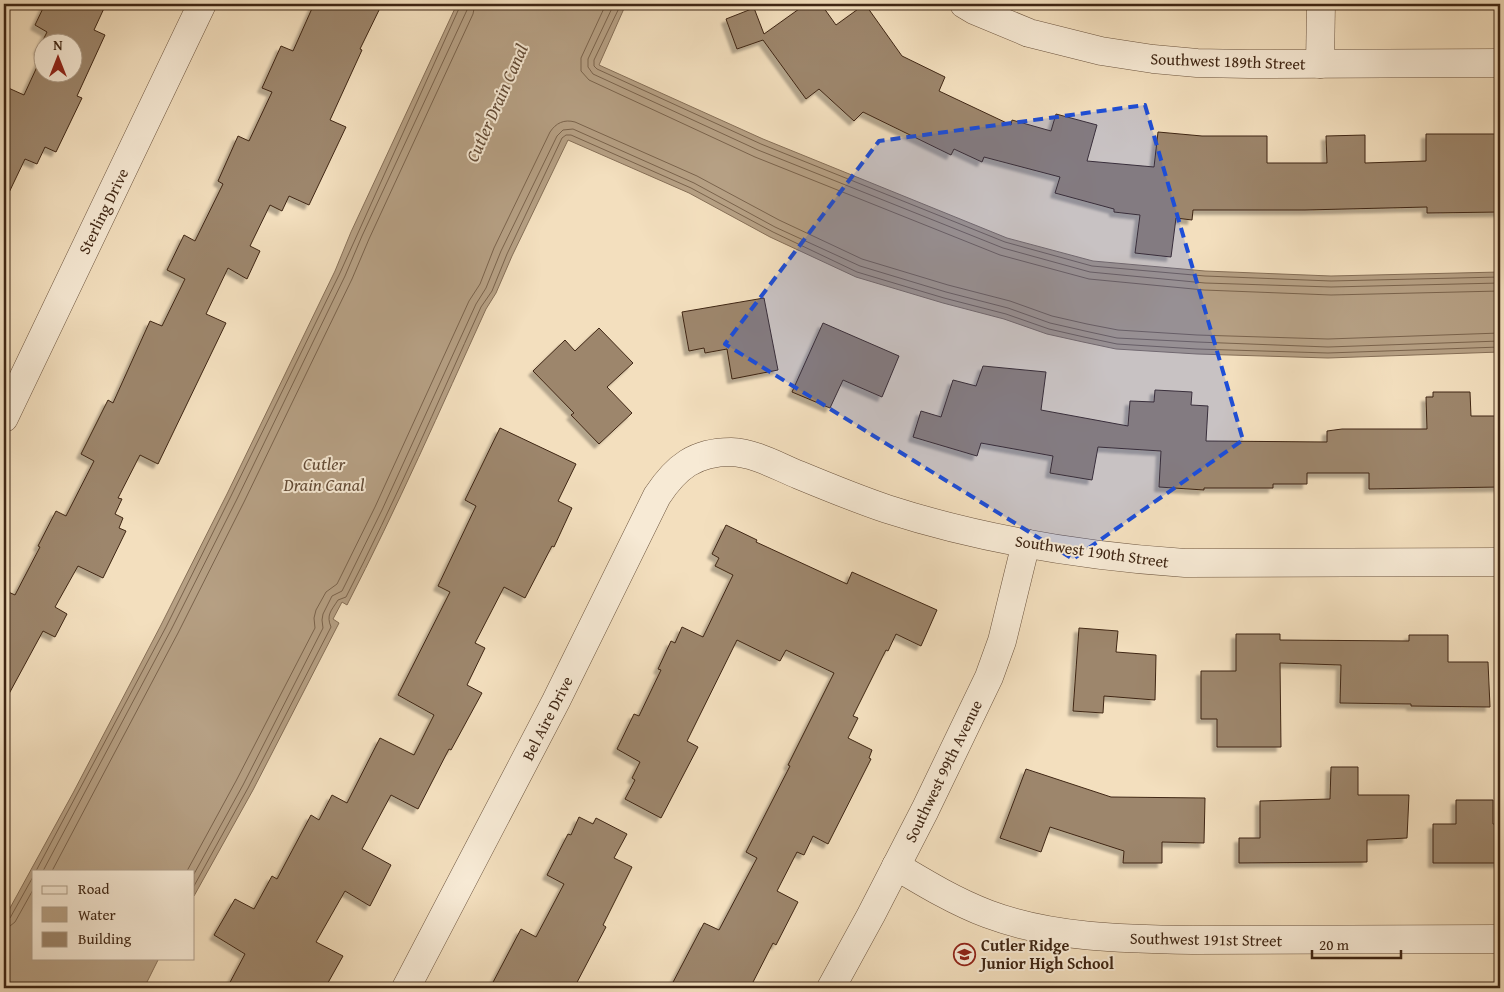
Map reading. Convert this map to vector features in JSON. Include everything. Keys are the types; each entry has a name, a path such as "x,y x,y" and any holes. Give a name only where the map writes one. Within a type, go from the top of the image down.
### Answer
{"street":[{"name":"Sterling Drive","path":"4,418 202,4"},
{"name":"Southwest 189th Street","path":"964,4 1029,33 1122,55 1196,63 1500,63"},
{"path":"1320,64 1321,4"},
{"name":"Southwest 190th Street","path":"698,457 720,452 745,454 886,509 973,532 1026,543 1134,559 1184,562 1500,562"},
{"name":"Bel Aire Drive","path":"406,988 556,702 657,496 665,484 682,466 698,457"},
{"name":"Southwest 99th Avenue","path":"831,988 926,810 995,663 1026,543"},
{"name":"Southwest 191st Street","path":"896,866 936,890 988,914 1027,926 1064,932 1145,939 1192,940 1500,939"}],"highlighted area":[{"path":"1145,105 1243,440 1073,559 725,344 879,141"}],"water":[{"name":"Cutler Drain Canal","path":"457,4 626,4 599,65 763,139 1007,238 1093,261 1205,271 1331,276 1500,272 1500,352 1328,358 1197,354 1116,349 1047,334 1004,319 856,277 770,237 689,193 568,140 496,293 486,309 383,532 347,605 342,602 333,619 339,623 253,790 195,894 195,870 32,870 32,960 158,960 144,988 4,988 4,919 73,793 161,625 335,271 351,232"}],"building":[{"path":"45,4 106,4 94,30 105,35 77,96 82,98 56,152 45,147 37,164 25,159 4,203 4,86 24,95 32,78 32,82 82,82 82,32 47,32 35,25"},
{"path":"314,4 382,4 360,49 362,50 330,120 346,127 309,205 289,196 282,211 270,205 250,246 260,251 247,279 228,268 206,314 226,323 158,464 140,455 118,498 122,499 115,514 123,518 119,528 126,531 103,578 78,566 55,607 67,614 55,637 43,631 4,703 4,590 15,595 56,511 66,516 94,461 81,454 108,400 113,403 150,321 162,326 185,279 167,270 184,235 195,241 223,184 218,181 238,136 249,141 272,92 262,88 281,46 293,51"},
{"path":"806,4 821,4 836,25 865,4 902,56 945,77 939,91 1011,125 1012,120 1051,131 1056,114 1097,125 1087,161 1154,167 1158,132 1202,136 1267,136 1267,163 1327,163 1326,136 1365,135 1365,163 1426,161 1426,134 1500,134 1500,212 1427,213 1427,207 1193,210 1192,220 1176,218 1171,257 1135,253 1140,215 1114,212 1114,209 1055,193 1060,177 984,157 982,162 954,149 951,155 863,112 854,121 819,89 806,99 763,40 737,49 726,19 754,8 764,34"},
{"path":"764,298 778,370 732,379 727,349 705,353 704,348 689,351 682,312"},
{"path":"823,323 899,356 882,397 843,380 830,408 792,392"},
{"path":"599,328 633,363 607,387 632,413 599,444 571,415 574,413 533,371 565,340 575,351"},
{"path":"983,366 1046,372 1041,410 1128,426 1130,401 1154,402 1155,390 1192,392 1191,405 1208,406 1206,441 1327,442 1327,431 1342,429 1427,429 1426,397 1433,397 1433,392 1470,392 1471,416 1500,416 1500,487 1369,489 1369,473 1307,473 1307,484 1273,484 1273,488 1204,488 1204,490 1159,487 1161,451 1098,447 1092,480 1050,473 1053,456 981,443 977,456 913,437 921,411 941,417 953,380 976,386"},
{"path":"500,428 576,464 558,501 572,508 554,547 552,546 525,598 504,587 475,643 485,648 467,685 482,693 451,750 449,749 418,809 391,795 362,849 391,865 370,906 345,891 316,942 343,956 325,988 227,988 245,954 214,935 235,899 254,909 272,876 277,879 311,815 319,820 332,795 347,803 380,738 414,755 434,715 398,695 450,592 438,586 476,506 465,500"},
{"path":"726,525 757,540 756,542 847,584 852,572 937,610 921,646 896,634 853,716 858,718 848,738 872,750 869,758 871,759 828,844 813,836 804,855 797,852 777,891 798,902 776,945 773,943 750,988 670,988 704,923 719,930 757,858 746,852 790,766 788,765 834,673 786,650 780,661 737,640 687,741 698,747 661,818 625,799 635,780 632,778 640,762 617,749 634,714 639,716 661,670 658,669 671,641 675,643 682,627 703,637 733,575 715,566 719,558 712,554"},
{"path":"1079,628 1118,631 1116,652 1156,655 1155,700 1104,696 1103,713 1073,711"},
{"path":"1236,634 1280,634 1280,640 1409,641 1409,635 1448,635 1448,662 1488,662 1490,707 1340,703 1341,665 1280,663 1281,747 1217,747 1217,719 1201,719 1201,671 1236,671"},
{"path":"1331,767 1358,767 1358,795 1409,795 1407,838 1367,840 1367,862 1239,863 1239,838 1260,838 1260,801 1330,799"},
{"path":"1026,769 1111,797 1205,798 1204,843 1162,842 1162,863 1123,863 1124,851 1050,827 1041,852 1000,838"},
{"path":"1456,800 1493,800 1493,824 1500,824 1500,863 1433,863 1433,824 1456,824"},
{"path":"579,817 593,824 596,818 627,834 614,858 632,867 603,925 606,927 574,988 490,988 521,929 536,937 564,884 547,875 568,834 571,835"}],"place":[{"name":"Cutler Ridge Junior High School","path":"965,954"}]}
